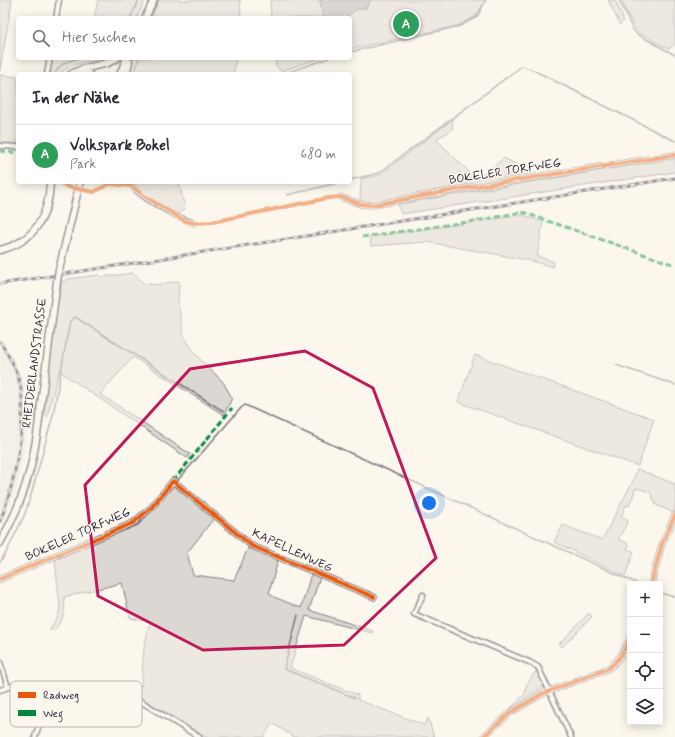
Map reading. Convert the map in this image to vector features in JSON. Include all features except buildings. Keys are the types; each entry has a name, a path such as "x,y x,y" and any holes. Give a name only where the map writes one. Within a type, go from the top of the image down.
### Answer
{"main road":[{"path":"147,16 154,0"},
{"path":"75,72 108,63 113,60"},
{"path":"121,72 126,60"},
{"path":"126,72 130,60"},
{"path":"45,209 46,184"},
{"path":"0,250 20,243 32,234 40,222 45,209 49,197 50,184"},
{"name":"RHEIDERLANDSTRASSE","path":"0,543 10,524 24,488 32,460 37,435 57,281 80,184"}],"street":[{"path":"56,16 59,0"},
{"path":"47,72 50,60"},
{"path":"0,146 16,148"},
{"name":"BOKELER TORFWEG","path":"340,197 360,204 374,206 466,188 675,155"},
{"path":"130,184 136,190 171,213 185,221 194,223"},
{"name":"BOKELER TORFWEG","path":"0,579 133,523 151,508 172,481"},
{"name":"KAPELLENWEG","path":"172,481 252,546 374,597"},
{"path":"652,581 662,544 675,515"},
{"path":"423,595 414,614 538,667 571,737"},
{"path":"483,737 510,713 542,694 607,669 621,656 627,644"},
{"path":"0,662 8,687 0,690"},
{"path":"142,702 199,737"},
{"path":"35,737 38,727"}],"highlighted area":[{"path":"305,351 373,388 436,558 344,645 203,650 98,596 85,485 190,369"}],"shaded area":[{"path":"0,0 12,0 0,71"},
{"path":"98,0 145,0 138,16 94,16"},
{"path":"159,0 240,0 241,16 152,16"},
{"path":"270,0 320,0 323,16 271,16"},
{"path":"320,0 371,0 366,8 355,10 348,16 323,16"},
{"path":"371,0 484,0 484,3 476,16 457,26 352,49 352,16 348,16 355,10 366,8"},
{"path":"608,0 615,0 624,21 620,25"},
{"path":"621,0 675,0 675,44 669,49 640,33 634,27"},
{"path":"51,60 96,60 80,63 69,67 62,72 49,72"},
{"path":"132,60 236,60 233,72 130,72"},
{"path":"275,60 314,60 281,71 276,66"},
{"path":"0,75 16,77 16,144 0,142"},
{"path":"453,119 452,130 436,139 477,180 504,158 530,172 532,175 373,203 360,202 361,179 380,175"},
{"path":"675,158 675,172 401,214 398,204"},
{"path":"134,184 179,184 185,209 179,214 174,212 137,188"},
{"path":"522,215 543,222 537,256 554,262 553,267 528,260 427,242 371,246 370,237"},
{"path":"134,273 143,283 154,285 179,281 178,303 184,336 196,355 223,382 232,398 224,415 133,357 100,394 190,454 187,458 59,371 47,417 42,415 62,282 67,279 99,275 102,277"},
{"path":"0,336 24,380 27,428 24,455 17,488 0,530"},
{"path":"475,355 654,419 638,466 458,402"},
{"path":"637,469 675,484 675,510 674,513 656,505 650,492 636,488 629,506 626,505 621,517 628,521 618,539 629,544 627,549 634,552 625,576 554,542 563,525 602,540 633,481"},
{"path":"173,483 214,518 187,553 193,575 234,580 249,546 278,560 269,593 274,597 301,608 311,574 320,577 309,610 373,631 372,633 306,616 290,668 358,695 358,700 424,725 428,718 434,737 294,737 272,723 264,737 205,737 142,699 141,681 144,648 150,622 130,618 122,583 64,597 64,615 54,630 49,630 58,617 60,607 55,560 134,525 152,508"},
{"path":"589,613 592,617 562,647 559,644"},
{"path":"537,669 545,686 525,698 526,700 507,712 525,694 526,686"}],"waterway":[{"path":"131,16 139,0"},
{"path":"352,52 460,26 477,17 486,0"},
{"path":"619,0 632,28 637,34 675,55"},
{"path":"56,72 62,64 73,60"},
{"path":"135,72 138,60"},
{"path":"289,72 323,60"},
{"path":"352,180 379,173 522,66 531,69 675,141"},
{"path":"287,195 334,184"},
{"path":"0,562 25,514 33,488 53,415 70,321 75,317 223,411"},
{"path":"616,365 675,385"},
{"path":"178,480 245,405 631,581"},
{"path":"64,554 138,525 173,486"},
{"path":"19,573 59,557"},
{"path":"0,583 4,579"},
{"path":"663,594 675,597"},
{"path":"298,615 284,669 355,698"}],"railway":[{"path":"0,284 675,178"},
{"path":"0,342 11,360 19,380 22,395 21,431 15,471 0,521"}],"marked path":[{"path":"0,151 16,153"},
{"path":"362,237 481,220 522,212 675,265"},
{"path":"173,481 232,408"}],"cycle path":[{"path":"109,184 131,186 185,221 194,223 212,222 328,198 340,197 360,204 374,205 466,188 675,155"},
{"path":"63,184 68,187 94,192 109,184"},
{"path":"0,579 133,523 151,508 173,481 252,546 374,597"},
{"path":"652,581 662,544 675,515"},
{"path":"483,737 510,713 542,694 607,669 618,659 627,644"}],"place":[{"name":"Volkspark Bokel","path":"406,24"}]}
